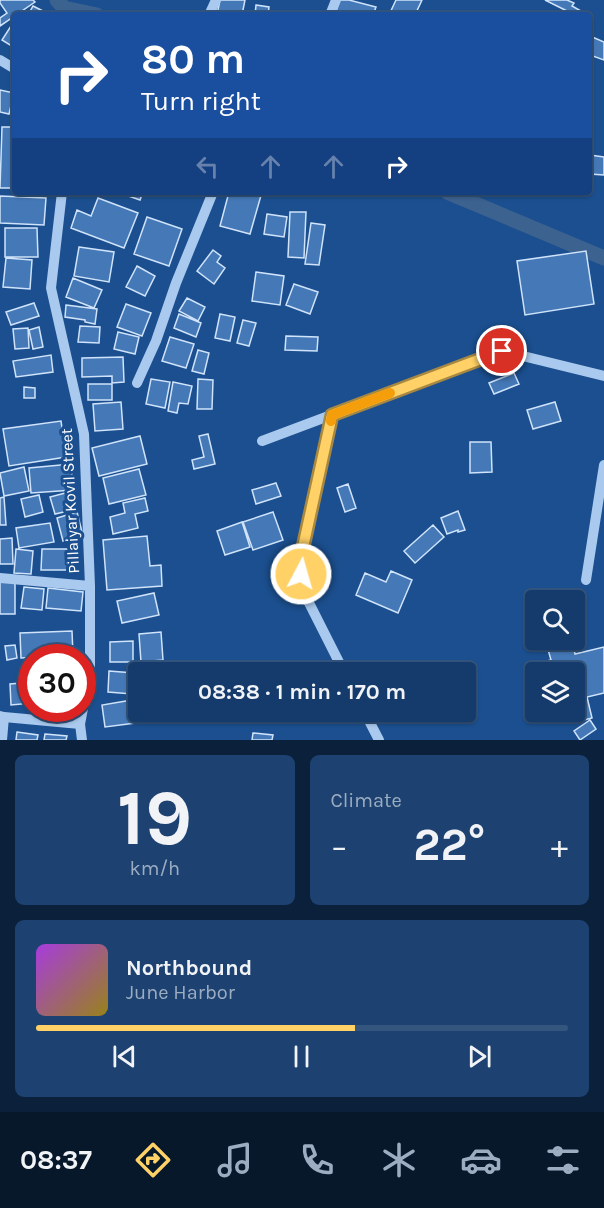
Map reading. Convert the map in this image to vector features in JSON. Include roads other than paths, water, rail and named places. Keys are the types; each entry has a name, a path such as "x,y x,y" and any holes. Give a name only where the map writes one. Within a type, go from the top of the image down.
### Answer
{"street":[{"name":"Pillaiyar Kovil Street","path":"62,195 51,288 84,434 90,586 90,672 80,724 82,740"},
{"path":"137,383 156,341 176,283 212,195"},
{"path":"262,441 502,351 604,376"},
{"path":"332,415 300,561 301,587 339,662"},
{"path":"586,580 604,465"},
{"path":"0,578 90,586"},
{"path":"2,740 2,717 80,724"},
{"path":"370,722 379,740"}],"waterway":[{"path":"57,0 64,8 83,12"},
{"path":"454,195 604,258"}]}
